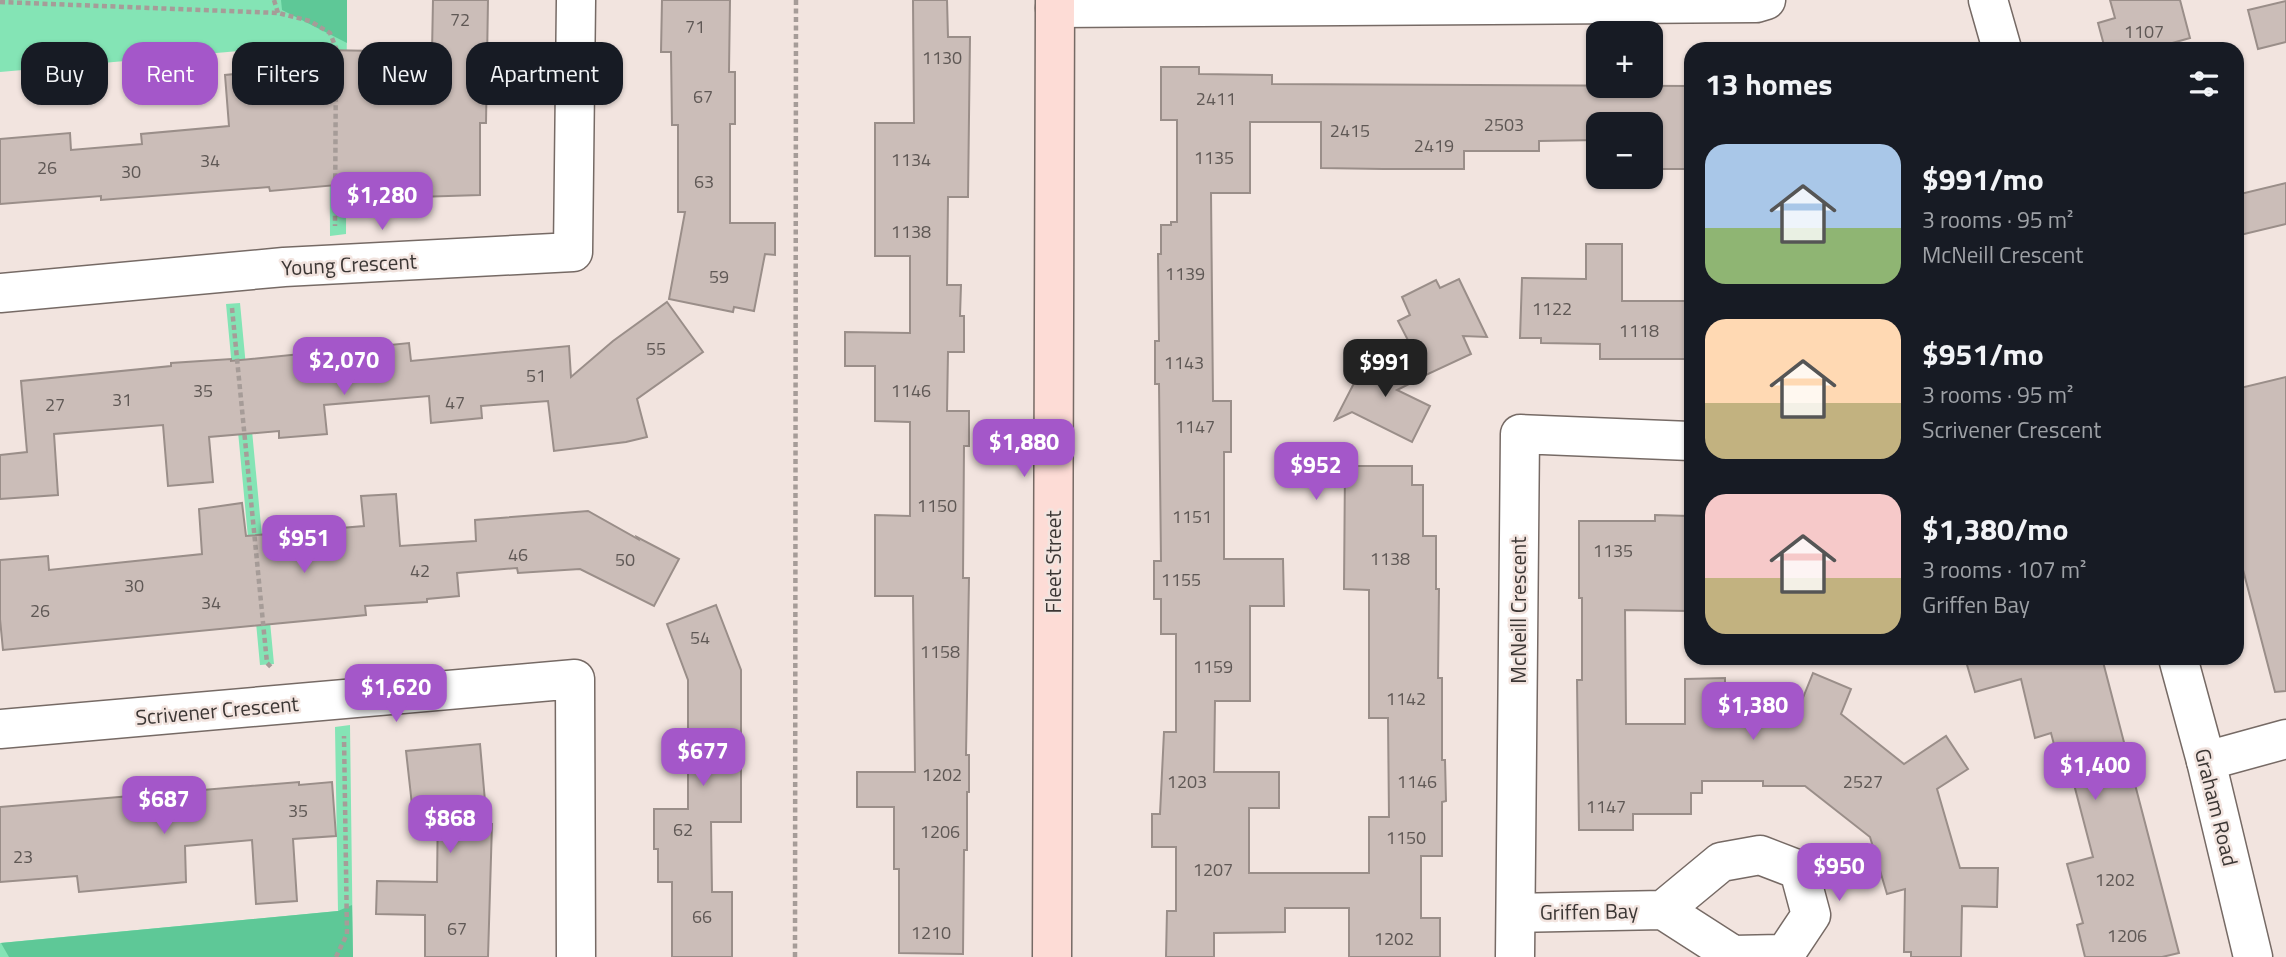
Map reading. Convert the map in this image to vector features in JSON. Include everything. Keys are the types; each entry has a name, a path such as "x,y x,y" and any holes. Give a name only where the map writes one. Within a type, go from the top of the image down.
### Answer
{"street":[{"name":"Young Crescent","path":"0,293 284,267 573,253 576,0"},
{"path":"1055,4 1756,3 1766,0"},
{"path":"1988,0 2001,42"},
{"name":"Fleet Street","path":"1052,957 1055,4"},
{"name":"McNeill Crescent","path":"1515,957 1520,434 1684,441"},
{"name":"Graham Road","path":"2180,665 2253,957"},
{"name":"Scrivener Crescent","path":"0,729 575,680 576,957"},
{"path":"2206,761 2286,739"},
{"name":"Griffen Bay","path":"1516,913 1663,910"}],"path":[{"path":"274,0 278,13"},
{"path":"795,957 796,0"},
{"path":"0,2 278,13 310,21 330,33 336,48 335,234"},
{"path":"231,303 267,663"},
{"path":"336,957 347,934 344,727"}],"green space":[{"path":"0,0 347,0 346,234 330,236 329,105 344,105 344,42 232,42 232,52 218,53 218,42 122,42 122,61 108,62 108,42 21,42 21,70 0,72"},
{"path":"281,0 347,0 347,43 282,10"},
{"path":"240,303 274,664 260,665 226,304"},
{"path":"350,725 353,957 0,957 0,943 338,911 335,727"},
{"path":"352,905 353,957 9,957 1,943 338,911"}],"building":[{"path":"433,0 488,0 487,42 466,42 466,105 486,105 486,123 480,123 480,195 417,197 417,188 370,188 370,182 270,191 269,187 101,200 101,196 0,204 0,139 70,133 71,150 142,144 141,134 229,126 225,75 232,74 232,105 344,105 344,50 358,51 358,105 452,105 452,42 432,42"},
{"path":"662,0 730,0 729,72 735,72 735,124 730,124 730,223 775,223 775,255 765,254 754,311 734,307 733,312 669,299 685,212 678,212 678,125 672,125 671,52 661,52"},
{"path":"913,0 947,0 948,37 970,37 968,197 948,197 947,285 961,285 960,316 964,316 964,352 948,352 947,411 969,411 969,446 964,446 963,578 969,578 966,755 969,755 969,792 967,850 964,850 963,954 899,953 899,869 894,869 894,807 857,807 857,772 915,772 913,596 875,596 875,515 910,516 910,422 875,421 875,366 845,366 845,332 910,333 910,256 875,256 875,123 914,123"},
{"path":"2110,0 2180,0 2190,38 2176,42 2103,42 2098,23 2115,18"},
{"path":"2286,1 2286,42 2258,49 2248,10"},
{"path":"1161,67 1199,67 1199,74 1272,75 1272,84 1586,86 1586,98 1663,98 1663,86 1684,86 1684,169 1663,169 1663,112 1586,112 1586,140 1539,141 1539,151 1464,151 1464,169 1321,168 1321,122 1250,122 1250,193 1211,193 1213,401 1231,401 1231,452 1224,452 1224,559 1283,559 1284,606 1250,606 1250,701 1215,701 1214,772 1279,772 1279,808 1249,808 1249,873 1369,873 1369,817 1389,817 1388,718 1369,718 1369,590 1344,589 1345,466 1412,466 1412,485 1423,485 1423,536 1436,536 1436,589 1439,589 1438,678 1442,678 1442,760 1445,760 1446,801 1442,802 1442,856 1421,856 1421,918 1440,918 1440,957 1349,957 1349,908 1285,908 1285,932 1214,933 1214,957 1166,957 1167,911 1176,911 1176,847 1152,847 1152,814 1160,814 1164,732 1176,732 1176,634 1161,634 1161,599 1154,599 1154,561 1161,561 1159,384 1155,384 1155,341 1159,341 1158,254 1161,254 1161,225 1177,222 1177,120 1161,120"},
{"path":"2286,183 2286,224 2244,234 2244,193"},
{"path":"1586,244 1622,244 1622,301 1684,301 1684,359 1600,359 1600,344 1541,343 1541,338 1520,338 1522,278 1586,279"},
{"path":"1459,279 1487,337 1463,336 1471,354 1426,375 1398,321 1410,315 1402,297 1436,280 1440,288"},
{"path":"667,302 703,352 637,399 647,437 554,451 548,401 481,406 482,418 431,423 429,396 324,405 327,434 279,438 279,431 209,437 213,482 168,486 163,425 54,434 58,495 0,499 0,455 27,452 21,381 171,366 171,363 231,361 409,343 411,361 569,346 571,377 613,341"},
{"path":"1369,354 1419,379 1397,390 1430,406 1412,442 1352,412 1335,420"},
{"path":"2286,377 2286,691 2275,692 2244,574 2244,387"},
{"path":"396,494 400,546 476,541 475,520 588,511 679,559 654,606 580,569 518,573 517,568 457,573 459,596 427,599 427,602 365,606 366,615 3,650 0,560 48,556 49,570 202,554 199,509 242,503 246,536 364,526 361,496"},
{"path":"1655,515 1684,516 1684,611 1625,610 1626,724 1685,724 1685,679 1725,678 1725,720 1794,720 1813,673 1851,689 1841,714 1904,764 1946,736 1968,769 1937,789 1960,868 1998,868 1997,907 1962,906 1961,957 1911,957 1911,952 1904,952 1905,889 1887,894 1870,837 1805,786 1763,786 1763,781 1702,781 1702,793 1691,793 1691,814 1633,814 1633,830 1579,830 1577,680 1582,680 1582,598 1579,598 1579,521 1655,521"},
{"path":"716,605 741,670 741,822 711,822 712,892 732,892 732,957 672,957 672,882 658,882 658,849 654,849 654,809 688,809 688,680 667,624"},
{"path":"1967,665 2104,665 2179,953 2162,957 2085,957 2077,925 2083,923 2067,864 2093,857 2065,750 2056,752 2051,733 2035,738 2021,679 1975,692"},
{"path":"480,744 487,824 492,824 488,957 425,957 425,915 376,914 377,881 437,882 438,802 412,805 406,751"},
{"path":"299,782 299,785 332,782 336,836 293,839 297,901 256,904 252,840 185,846 186,882 79,892 77,876 0,882 0,807"}]}
